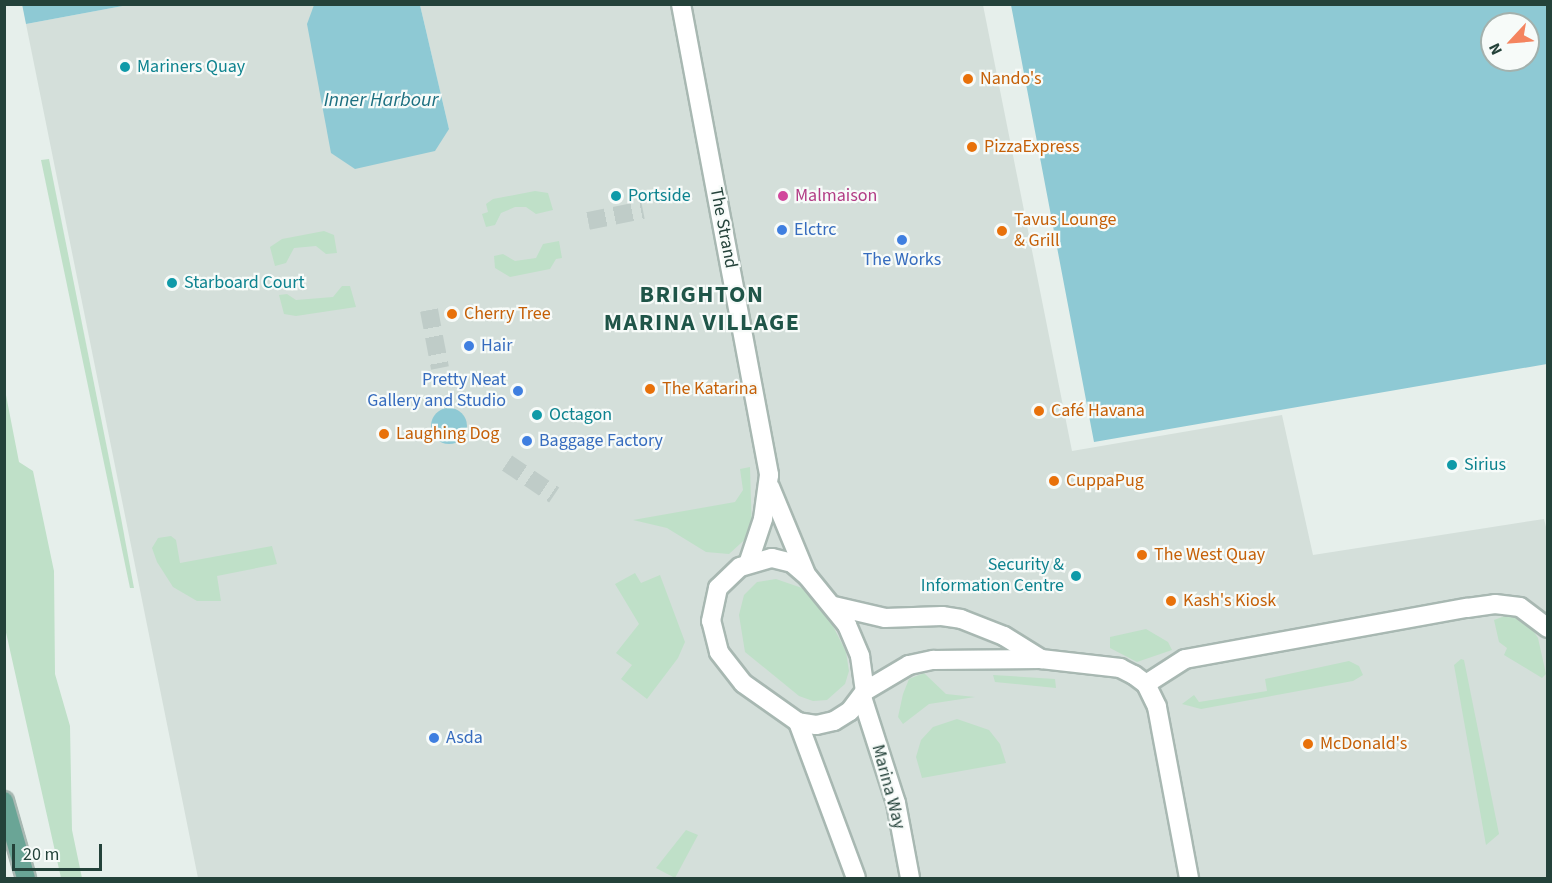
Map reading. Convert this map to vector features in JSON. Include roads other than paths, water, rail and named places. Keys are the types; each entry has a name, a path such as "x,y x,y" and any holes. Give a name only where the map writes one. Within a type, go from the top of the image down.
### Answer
{"main road":[{"path":"4,801 26,879"}],"street":[{"name":"The Strand","path":"681,4 770,487 808,577"},
{"name":"The Strand","path":"748,564 758,541 770,487"},
{"path":"863,694 861,656 834,606 808,577 780,559 748,564 732,573 718,588 712,606 715,639 724,662 737,678 798,722 816,725 834,721 863,694 909,665 933,660 1041,659 1120,668 1146,684 1157,707 1189,879"},
{"path":"1146,684 1185,659 1217,651 1495,604 1530,611 1548,628"},
{"path":"834,606 885,618 942,616 961,619 1004,636 1041,659"},
{"name":"Marina Way","path":"863,694 896,803 910,879"},
{"path":"798,722 842,835 856,879"}],"water":[{"path":"22,4 128,4 128,5 26,24"},
{"name":"Inner Harbour","path":"314,5 420,5 449,129 435,151 355,169 331,153 307,24"},
{"path":"1011,5 1547,5 1547,364 1094,442"},
{"path":"449,408 462,413 467,426 462,439 449,444 436,439 431,426 436,413"}],"tunnel":[{"path":"588,221 643,210"},
{"path":"429,310 440,368"},
{"path":"507,463 554,495"}],"place":[{"name":"Mariners Quay","path":"125,67"},
{"name":"Nando's","path":"968,79"},
{"name":"PizzaExpress","path":"972,147"},
{"name":"Portside","path":"616,196"},
{"name":"Malmaison","path":"783,196"},
{"name":"Elctrc","path":"782,230"},
{"name":"Tavus Lounge & Grill","path":"1002,231"},
{"name":"The Works","path":"902,240"},
{"name":"Starboard Court","path":"172,283"},
{"name":"Cherry Tree","path":"452,314"},
{"name":"Hair","path":"469,346"},
{"name":"The Katarina","path":"650,389"},
{"name":"Pretty Neat Gallery and Studio","path":"518,391"},
{"name":"Café Havana","path":"1039,411"},
{"name":"Octagon","path":"537,415"},
{"name":"Laughing Dog","path":"384,434"},
{"name":"Baggage Factory","path":"527,441"},
{"name":"Sirius","path":"1452,465"},
{"name":"CuppaPug","path":"1054,481"},
{"name":"The West Quay","path":"1142,555"},
{"name":"Security & Information Centre","path":"1076,576"},
{"name":"Kash's Kiosk","path":"1171,601"},
{"name":"Asda","path":"434,738"},
{"name":"McDonald's","path":"1308,744"}],"district":[{"name":"BRIGHTON MARINA VILLAGE","path":"702,309"}]}
